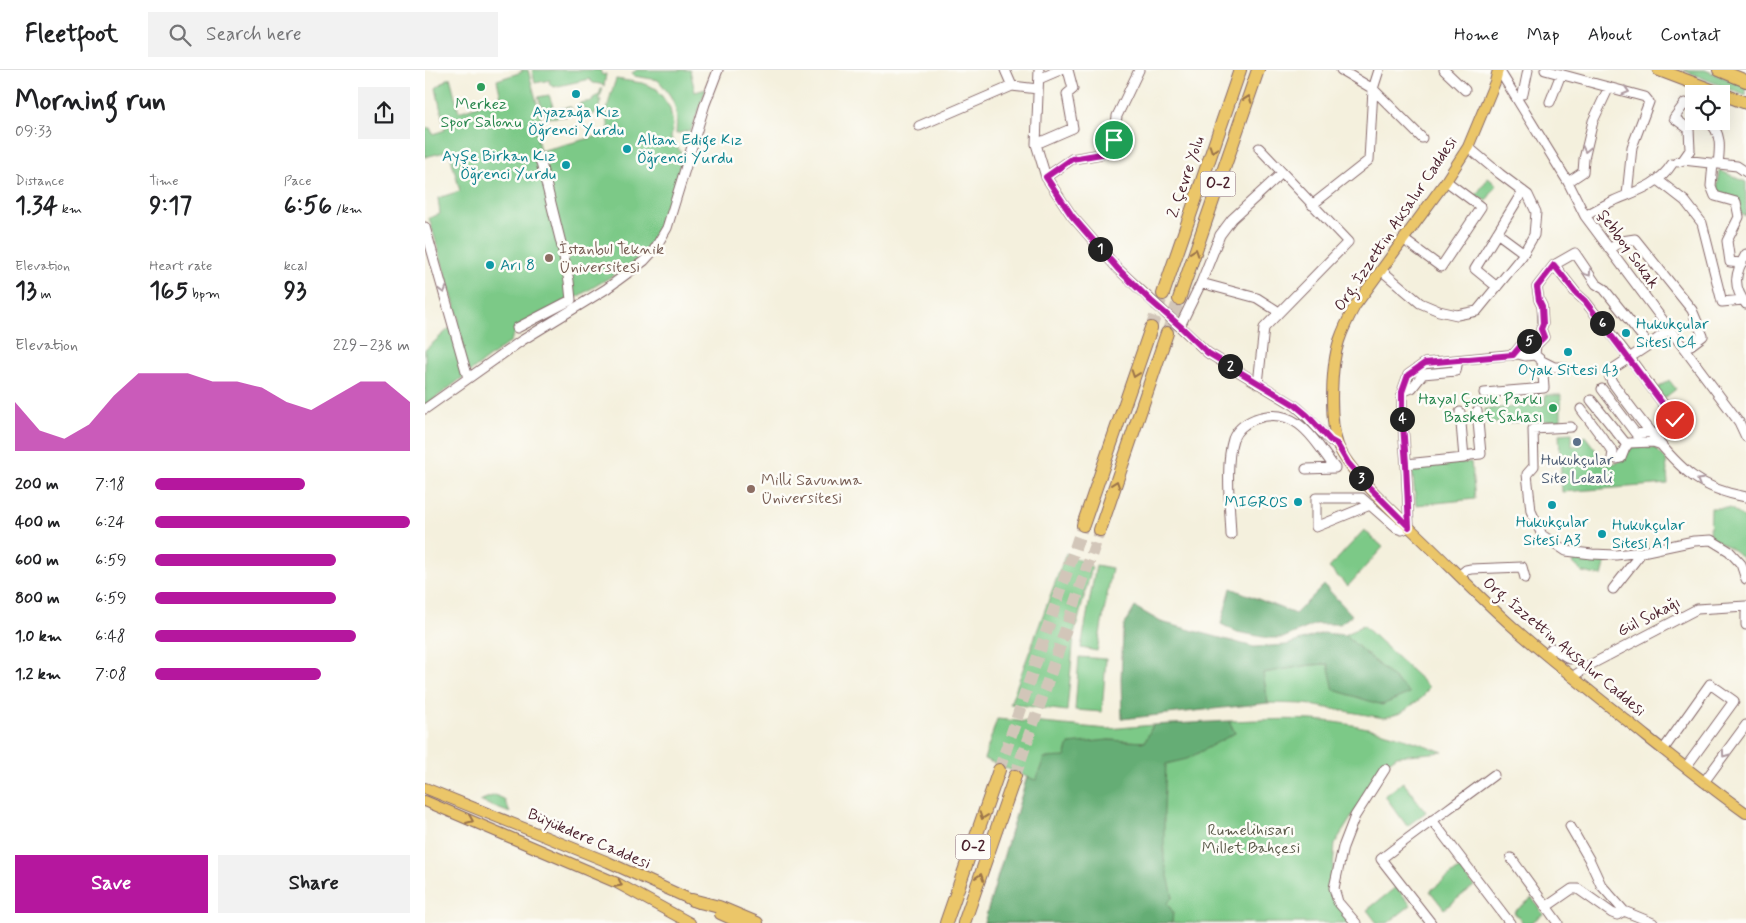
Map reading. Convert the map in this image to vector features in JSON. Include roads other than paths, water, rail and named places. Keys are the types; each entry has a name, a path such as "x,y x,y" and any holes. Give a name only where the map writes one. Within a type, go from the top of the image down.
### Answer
{"highway":[{"name":"2. Çevre Yolu","path":"1163,294 1240,70"},
{"name":"2. Çevre Yolu","path":"1179,299 1258,70"},
{"path":"1659,70 1746,103"},
{"path":"1719,70 1746,81"},
{"path":"1083,525 1151,328"},
{"path":"1100,530 1167,333"},
{"name":"O-2","path":"946,923 999,770"},
{"name":"O-2","path":"964,923 1015,776"},
{"path":"692,900 733,912 757,923"}],"main road":[{"name":"Org. İzzettin Aksalur Caddesi","path":"1499,70 1468,147 1446,181 1355,306 1348,320 1337,350 1333,386 1332,412 1337,444 1348,463 1369,487 1512,626 1572,677 1703,782 1746,813"},
{"name":"Büyükdere Caddesi","path":"425,788 608,862 740,923"},
{"name":"Büyükdere Caddesi","path":"425,801 591,871 690,923"},
{"path":"643,897 656,910 675,923"}],"street":[{"path":"425,409 521,341 606,289 640,264 654,250 667,228 717,70"},
{"path":"1005,70 1012,86"},
{"path":"1060,70 1039,75 1036,144 1046,177 1072,216 1118,269 1208,353 1302,410 1330,440 1337,444"},
{"path":"1036,144 1073,128 1067,94 1073,89 1068,70"},
{"path":"1046,177 1072,159 1113,152 1117,116 1139,70"},
{"path":"1341,70 1373,89 1422,138"},
{"path":"1312,204 1369,160 1373,89 1379,70"},
{"path":"1445,70 1465,90"},
{"name":"Şebboy Sokak","path":"1499,70 1568,182 1585,216 1739,422 1746,436"},
{"path":"1523,94 1528,70"},
{"path":"1545,70 1645,97 1649,102 1632,147 1627,195"},
{"path":"1550,102 1561,74"},
{"path":"919,126 1012,86 1038,89"},
{"path":"1568,182 1583,172 1584,159 1593,121 1609,87"},
{"path":"1685,103 1674,118 1685,126"},
{"path":"1683,160 1690,150 1689,130"},
{"path":"1715,130 1720,141 1711,186 1715,196 1736,202 1742,218 1727,241 1730,262 1745,258"},
{"path":"1381,270 1420,303 1439,311 1457,315 1477,310 1524,253 1534,235 1537,212 1528,195 1499,174 1468,147"},
{"path":"1258,384 1264,328 1347,242 1259,148"},
{"path":"517,328 571,300 567,272 540,159"},
{"path":"1585,216 1627,195 1640,191 1667,173 1673,164 1683,160 1715,165"},
{"path":"1673,164 1737,166 1746,172"},
{"path":"1180,326 1201,283 1220,235 1232,219 1282,172"},
{"path":"1658,180 1685,201 1702,223 1722,302 1745,302"},
{"path":"1403,239 1441,267 1481,207 1446,181"},
{"path":"1497,287 1475,269 1523,191"},
{"path":"425,226 468,378"},
{"path":"1497,233 1524,253"},
{"path":"1609,249 1622,241 1635,239 1695,315 1703,336 1691,345"},
{"path":"1536,345 1548,337 1541,329 1543,324 1542,306 1537,287 1554,265 1575,253 1596,284 1604,289 1649,345"},
{"path":"1745,258 1735,278 1740,296 1745,302"},
{"path":"1554,265 1629,357 1675,420 1652,434 1636,434 1602,389"},
{"path":"1201,283 1257,298 1279,312"},
{"path":"1670,329 1611,370 1609,375 1612,382 1659,444 1676,463 1712,488 1746,497"},
{"path":"1484,392 1543,388 1536,345 1531,341 1524,342 1513,355"},
{"path":"1370,505 1316,527 1315,498 1362,498 1370,505 1396,528 1402,530 1409,527 1402,412 1402,392 1408,375 1425,363 1513,355 1538,358 1554,367 1563,367"},
{"path":"1591,400 1627,445"},
{"path":"1581,409 1613,452 1612,458 1621,458 1627,445 1633,443 1653,442 1659,444"},
{"path":"1406,464 1464,458 1481,454 1477,411"},
{"path":"1460,412 1464,458"},
{"path":"1231,535 1230,452 1234,438 1241,427 1247,422 1261,417 1283,416 1293,420 1306,429 1335,468 1306,469"},
{"path":"1571,427 1533,430 1535,466 1527,474 1531,511 1542,535 1566,551 1592,554 1642,552 1711,540 1729,552 1741,564 1746,579"},
{"path":"1613,589 1642,552"},
{"path":"1459,576 1466,570 1471,569 1522,567 1525,578"},
{"name":"Gül Sokağı","path":"1572,677 1596,661 1697,609 1746,606"},
{"path":"1746,613 1746,625"},
{"path":"1546,655 1553,648 1570,660"},
{"path":"1663,750 1710,684 1734,701 1686,767"},
{"path":"1703,782 1746,725"},
{"path":"1356,923 1338,902 1334,888 1343,847 1355,816 1385,768"},
{"path":"1431,923 1381,859 1494,775"},
{"path":"1432,820 1510,923"},
{"path":"1570,826 1601,885 1624,911 1653,923"},
{"path":"1511,858 1558,923"},
{"path":"1546,907 1572,889 1578,889 1612,913 1617,915 1624,911"}],"tunnel":[{"path":"1151,328 1163,294"},
{"path":"1167,333 1179,299"},
{"path":"999,770 1083,525"},
{"path":"1015,776 1100,530"}],"place":[{"name":"Merkez Spor Salonu","path":"481,87"},
{"name":"Ayazağa Kız Öğrenci Yurdu","path":"576,94"},
{"name":"Altan Edige Kız Öğrenci Yurdu","path":"627,149"},
{"name":"Ayşe Birkan Kız Öğrenci Yurdu","path":"566,165"},
{"name":"İstanbul Teknik Üniversitesi","path":"549,258"},
{"name":"Arı 8","path":"490,265"},
{"name":"Hukukçular Sitesi C4","path":"1626,333"},
{"name":"Oyak Sitesi 43","path":"1568,352"},
{"name":"Hayal Çocuk Parkı Basket Sahası","path":"1553,408"},
{"name":"Hukukçular Site Lokali","path":"1577,442"},
{"name":"Milli Savunma Üniversitesi","path":"751,489"},
{"name":"MIGROS","path":"1298,502"},
{"name":"Hukukçular Sitesi A3","path":"1552,505"},
{"name":"Hukukçular Sitesi A1","path":"1602,534"}],"park label":[{"name":"Rumelihisarı Millet Bahçesi","path":"1251,839"}]}
